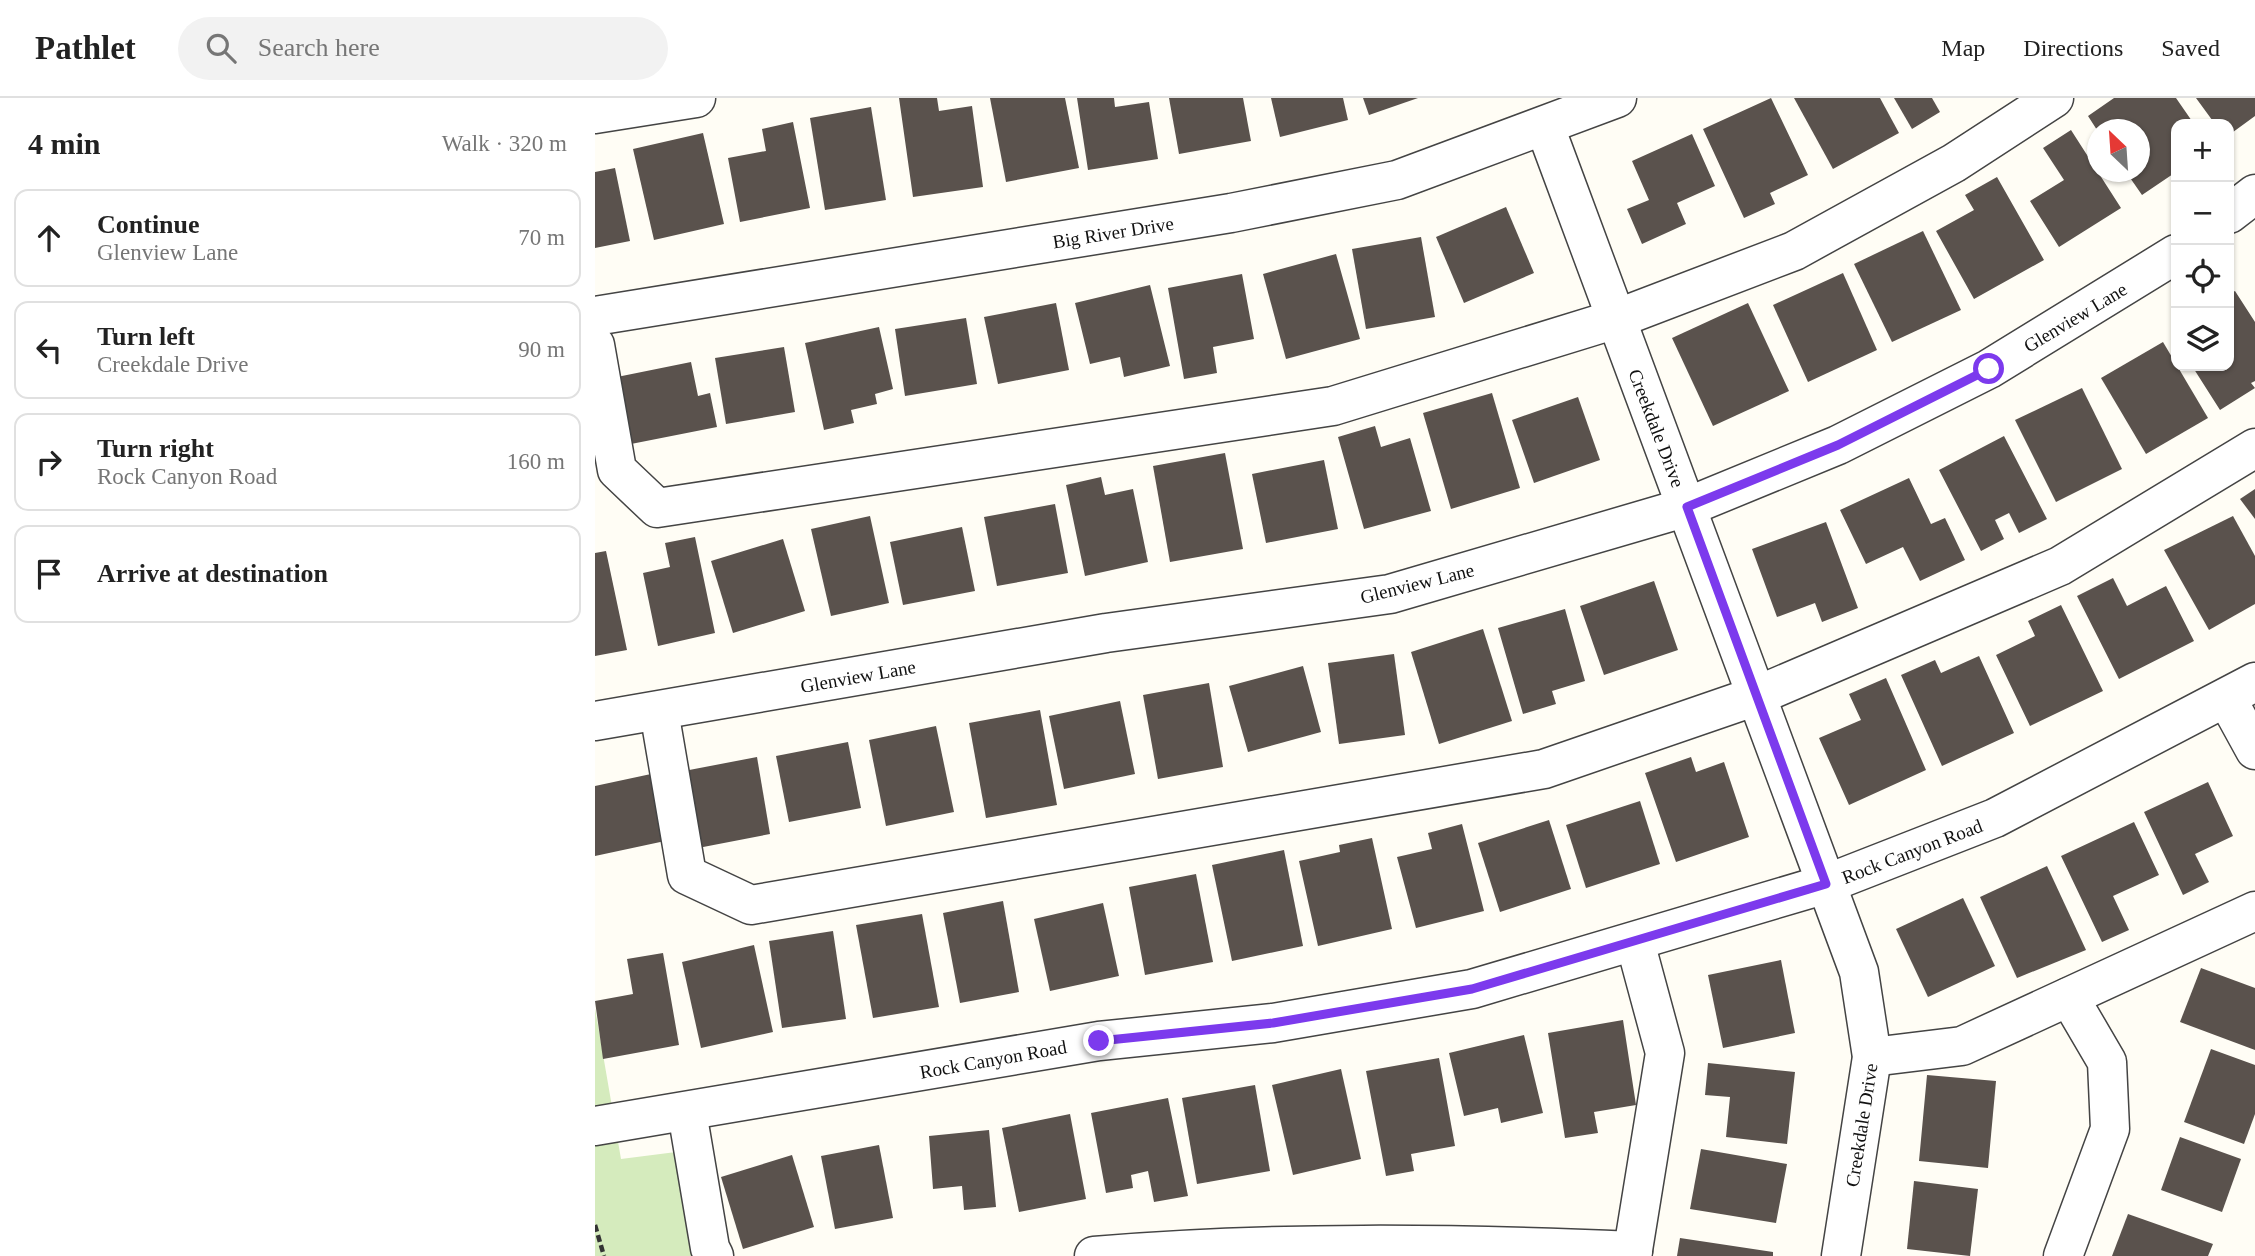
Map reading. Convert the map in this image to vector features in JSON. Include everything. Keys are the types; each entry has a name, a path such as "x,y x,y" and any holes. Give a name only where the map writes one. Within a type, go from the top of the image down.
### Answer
{"street":[{"path":"595,114 696,98"},
{"name":"Big River Drive","path":"595,316 1244,211 1397,180 1617,98"},
{"path":"595,345 617,470 657,508 1333,406 1616,319 1794,251 1954,163 2054,98"},
{"name":"Creekdale Drive","path":"1545,127 1859,972 1872,1056 1841,1256"},
{"path":"2234,210 2255,194"},
{"name":"Glenview Lane","path":"595,721 1106,634 1390,594 1687,507 1838,445 1989,369 2171,257"},
{"path":"659,711 687,875 751,905 1544,769 1756,696 2060,566 2255,448"},
{"path":"2241,691 2255,750"},
{"name":"Rock Canyon Road","path":"595,1126 1099,1041 1273,1023 1472,989 1826,884 1996,818 2241,691"},
{"path":"1872,1056 1962,1046 2255,911"},
{"path":"1094,1256 1201,1247 1382,1245 1516,1246 1632,1254 1665,1053 1635,942"},
{"path":"2063,1256 2111,1129 2107,1062 2069,997"},
{"path":"687,1112 710,1248 714,1256"}],"path":[{"path":"595,1225 604,1256"}],"green space":[{"path":"595,1008 621,1159 676,1152 699,1256 595,1256"}],"building":[{"path":"899,98 937,98 939,111 972,106 983,187 913,197"},
{"path":"990,98 1065,98 1079,168 1006,182"},
{"path":"1077,98 1114,98 1115,107 1149,102 1158,159 1088,170"},
{"path":"1169,98 1243,98 1251,141 1179,154"},
{"path":"1271,98 1343,98 1348,120 1280,137"},
{"path":"1363,98 1418,98 1369,115"},
{"path":"1771,98 1808,175 1770,193 1775,204 1744,218 1703,129"},
{"path":"1794,98 1880,98 1899,133 1833,169"},
{"path":"1894,98 1932,98 1940,112 1912,129"},
{"path":"2114,98 2176,98 2191,119 2171,119 2171,175 2142,195 2133,182 2150,182 2150,119 2090,119 2088,116"},
{"path":"2196,98 2255,98 2255,116 2234,131 2234,119 2211,119"},
{"path":"871,107 886,200 825,210 810,118"},
{"path":"793,122 810,208 740,222 728,158 766,151 762,129"},
{"path":"2071,130 2087,155 2087,182 2104,182 2121,208 2059,247 2030,201 2064,180 2043,148"},
{"path":"703,133 724,224 654,240 633,149"},
{"path":"1692,134 1715,186 1677,203 1686,224 1642,244 1627,209 1649,200 1632,161"},
{"path":"615,168 630,241 595,248 595,172"},
{"path":"1997,177 2044,260 1974,299 1936,231 1974,210 1965,195"},
{"path":"1506,207 1534,273 1464,303 1436,237"},
{"path":"1923,231 1961,310 1892,342 1854,264"},
{"path":"1421,237 1435,317 1366,329 1352,249"},
{"path":"1336,254 1360,339 1286,359 1263,274"},
{"path":"1843,273 1877,350 1808,382 1773,305"},
{"path":"1242,274 1254,339 1213,347 1217,373 1184,379 1168,288"},
{"path":"1150,285 1170,366 1124,377 1120,357 1090,364 1075,303"},
{"path":"2234,292 2255,322 2255,381 2251,383 2255,388 2220,410 2195,371 2234,371"},
{"path":"1056,303 1069,370 998,384 984,317"},
{"path":"1748,303 1789,391 1713,426 1672,338"},
{"path":"966,318 977,384 905,396 895,329"},
{"path":"879,327 893,389 875,394 877,404 851,410 854,423 824,430 805,343"},
{"path":"2163,342 2171,356 2171,371 2180,371 2208,418 2146,454 2101,378"},
{"path":"784,347 795,412 726,424 715,358"},
{"path":"691,362 698,396 710,393 717,427 631,444 617,377"},
{"path":"2082,388 2122,469 2056,502 2015,420"},
{"path":"1492,393 1520,488 1451,509 1423,413"},
{"path":"1578,397 1600,460 1534,483 1512,420"},
{"path":"1375,426 1381,447 1410,438 1431,511 1364,529 1338,437"},
{"path":"2004,436 2047,519 2019,533 2009,513 1995,520 2004,539 1981,551 1939,470"},
{"path":"1225,453 1243,549 1170,562 1153,466"},
{"path":"1324,460 1338,529 1266,543 1252,474"},
{"path":"1101,477 1105,495 1133,489 1148,562 1085,576 1066,485"},
{"path":"1909,478 1931,524 1945,518 1965,560 1920,581 1903,547 1866,564 1840,510"},
{"path":"2255,489 2255,519 2240,499"},
{"path":"1055,504 1068,573 997,586 984,517"},
{"path":"870,516 889,603 831,616 811,529"},
{"path":"2233,516 2255,556 2255,604 2209,630 2164,550"},
{"path":"1826,522 1858,608 1822,622 1815,603 1777,617 1752,549"},
{"path":"962,527 975,591 903,605 890,542"},
{"path":"695,537 715,633 658,646 643,573 670,567 665,543"},
{"path":"783,539 805,611 733,633 711,561"},
{"path":"606,551 627,650 595,656 595,553"},
{"path":"2113,578 2127,606 2166,586 2194,641 2119,679 2077,596"},
{"path":"1654,581 1678,650 1604,675 1580,606"},
{"path":"2061,605 2103,691 2030,726 1996,655 2035,636 2028,621"},
{"path":"1565,609 1585,681 1552,691 1556,704 1523,714 1498,628"},
{"path":"1483,629 1512,721 1439,744 1411,652"},
{"path":"1394,654 1405,735 1339,744 1328,663"},
{"path":"1979,656 2014,733 1942,766 1901,675 1935,660 1941,673"},
{"path":"1303,666 1321,732 1248,752 1229,686"},
{"path":"1886,678 1926,770 1849,805 1819,738 1861,720 1849,694"},
{"path":"1209,683 1223,767 1158,779 1143,695"},
{"path":"1120,701 1135,774 1064,789 1049,716"},
{"path":"1040,710 1057,805 986,818 969,723"},
{"path":"936,726 954,812 886,826 869,740"},
{"path":"848,742 861,808 789,822 776,756"},
{"path":"757,757 770,834 698,848 684,771"},
{"path":"1691,757 1696,772 1724,762 1749,837 1676,862 1645,773"},
{"path":"651,774 665,841 595,856 595,786"},
{"path":"2208,782 2233,836 2195,854 2209,882 2183,895 2144,812"},
{"path":"1640,801 1660,864 1586,888 1566,825"},
{"path":"1549,820 1571,889 1500,912 1478,843"},
{"path":"2134,822 2159,875 2113,896 2129,930 2102,942 2061,856"},
{"path":"1462,824 1484,911 1416,928 1397,857 1432,849 1428,833"},
{"path":"1372,838 1392,929 1318,946 1299,861 1340,852 1339,845"},
{"path":"1284,850 1303,946 1232,961 1212,865"},
{"path":"2047,866 2086,950 2017,978 1980,897"},
{"path":"1196,874 1213,962 1145,975 1129,887"},
{"path":"1963,898 1995,966 1928,997 1896,929"},
{"path":"1003,901 1019,992 960,1003 943,913"},
{"path":"1103,903 1119,976 1050,991 1034,919"},
{"path":"922,914 939,1007 873,1018 856,925"},
{"path":"833,931 846,1019 782,1028 769,941"},
{"path":"754,945 773,1032 701,1048 682,962"},
{"path":"663,953 679,1045 603,1059 595,1001 633,994 627,959"},
{"path":"1781,960 1795,1033 1723,1048 1708,975"},
{"path":"2201,968 2255,988 2255,1050 2180,1022"},
{"path":"1623,1020 1636,1105 1594,1112 1598,1133 1565,1138 1548,1033"},
{"path":"1524,1035 1543,1113 1501,1123 1498,1108 1464,1116 1449,1053"},
{"path":"2211,1049 2255,1065 2255,1114 2244,1144 2184,1122"},
{"path":"1439,1058 1455,1146 1411,1154 1414,1171 1386,1176 1366,1071"},
{"path":"1708,1063 1795,1072 1787,1144 1726,1137 1730,1097 1705,1095"},
{"path":"1341,1069 1361,1159 1293,1175 1272,1085"},
{"path":"1927,1075 1996,1081 1988,1168 1919,1161"},
{"path":"1255,1085 1270,1171 1197,1184 1182,1098"},
{"path":"1168,1098 1188,1196 1154,1202 1148,1171 1131,1175 1133,1188 1106,1193 1091,1113"},
{"path":"1070,1114 1086,1199 1019,1212 1002,1128"},
{"path":"989,1130 996,1207 964,1210 962,1186 933,1189 929,1136"},
{"path":"2180,1137 2241,1159 2222,1212 2161,1190"},
{"path":"879,1145 893,1218 835,1229 821,1156"},
{"path":"1701,1149 1787,1164 1776,1223 1690,1209"},
{"path":"792,1155 814,1227 743,1249 721,1177"},
{"path":"1914,1181 1978,1189 1970,1256 1907,1249"},
{"path":"2128,1214 2213,1244 2208,1256 2112,1256"},
{"path":"1680,1238 1773,1252 1773,1256 1677,1256"}],"route":[{"path":"1099,1041 1273,1023 1472,989 1826,884 1687,507 1838,445 1989,369"}]}
